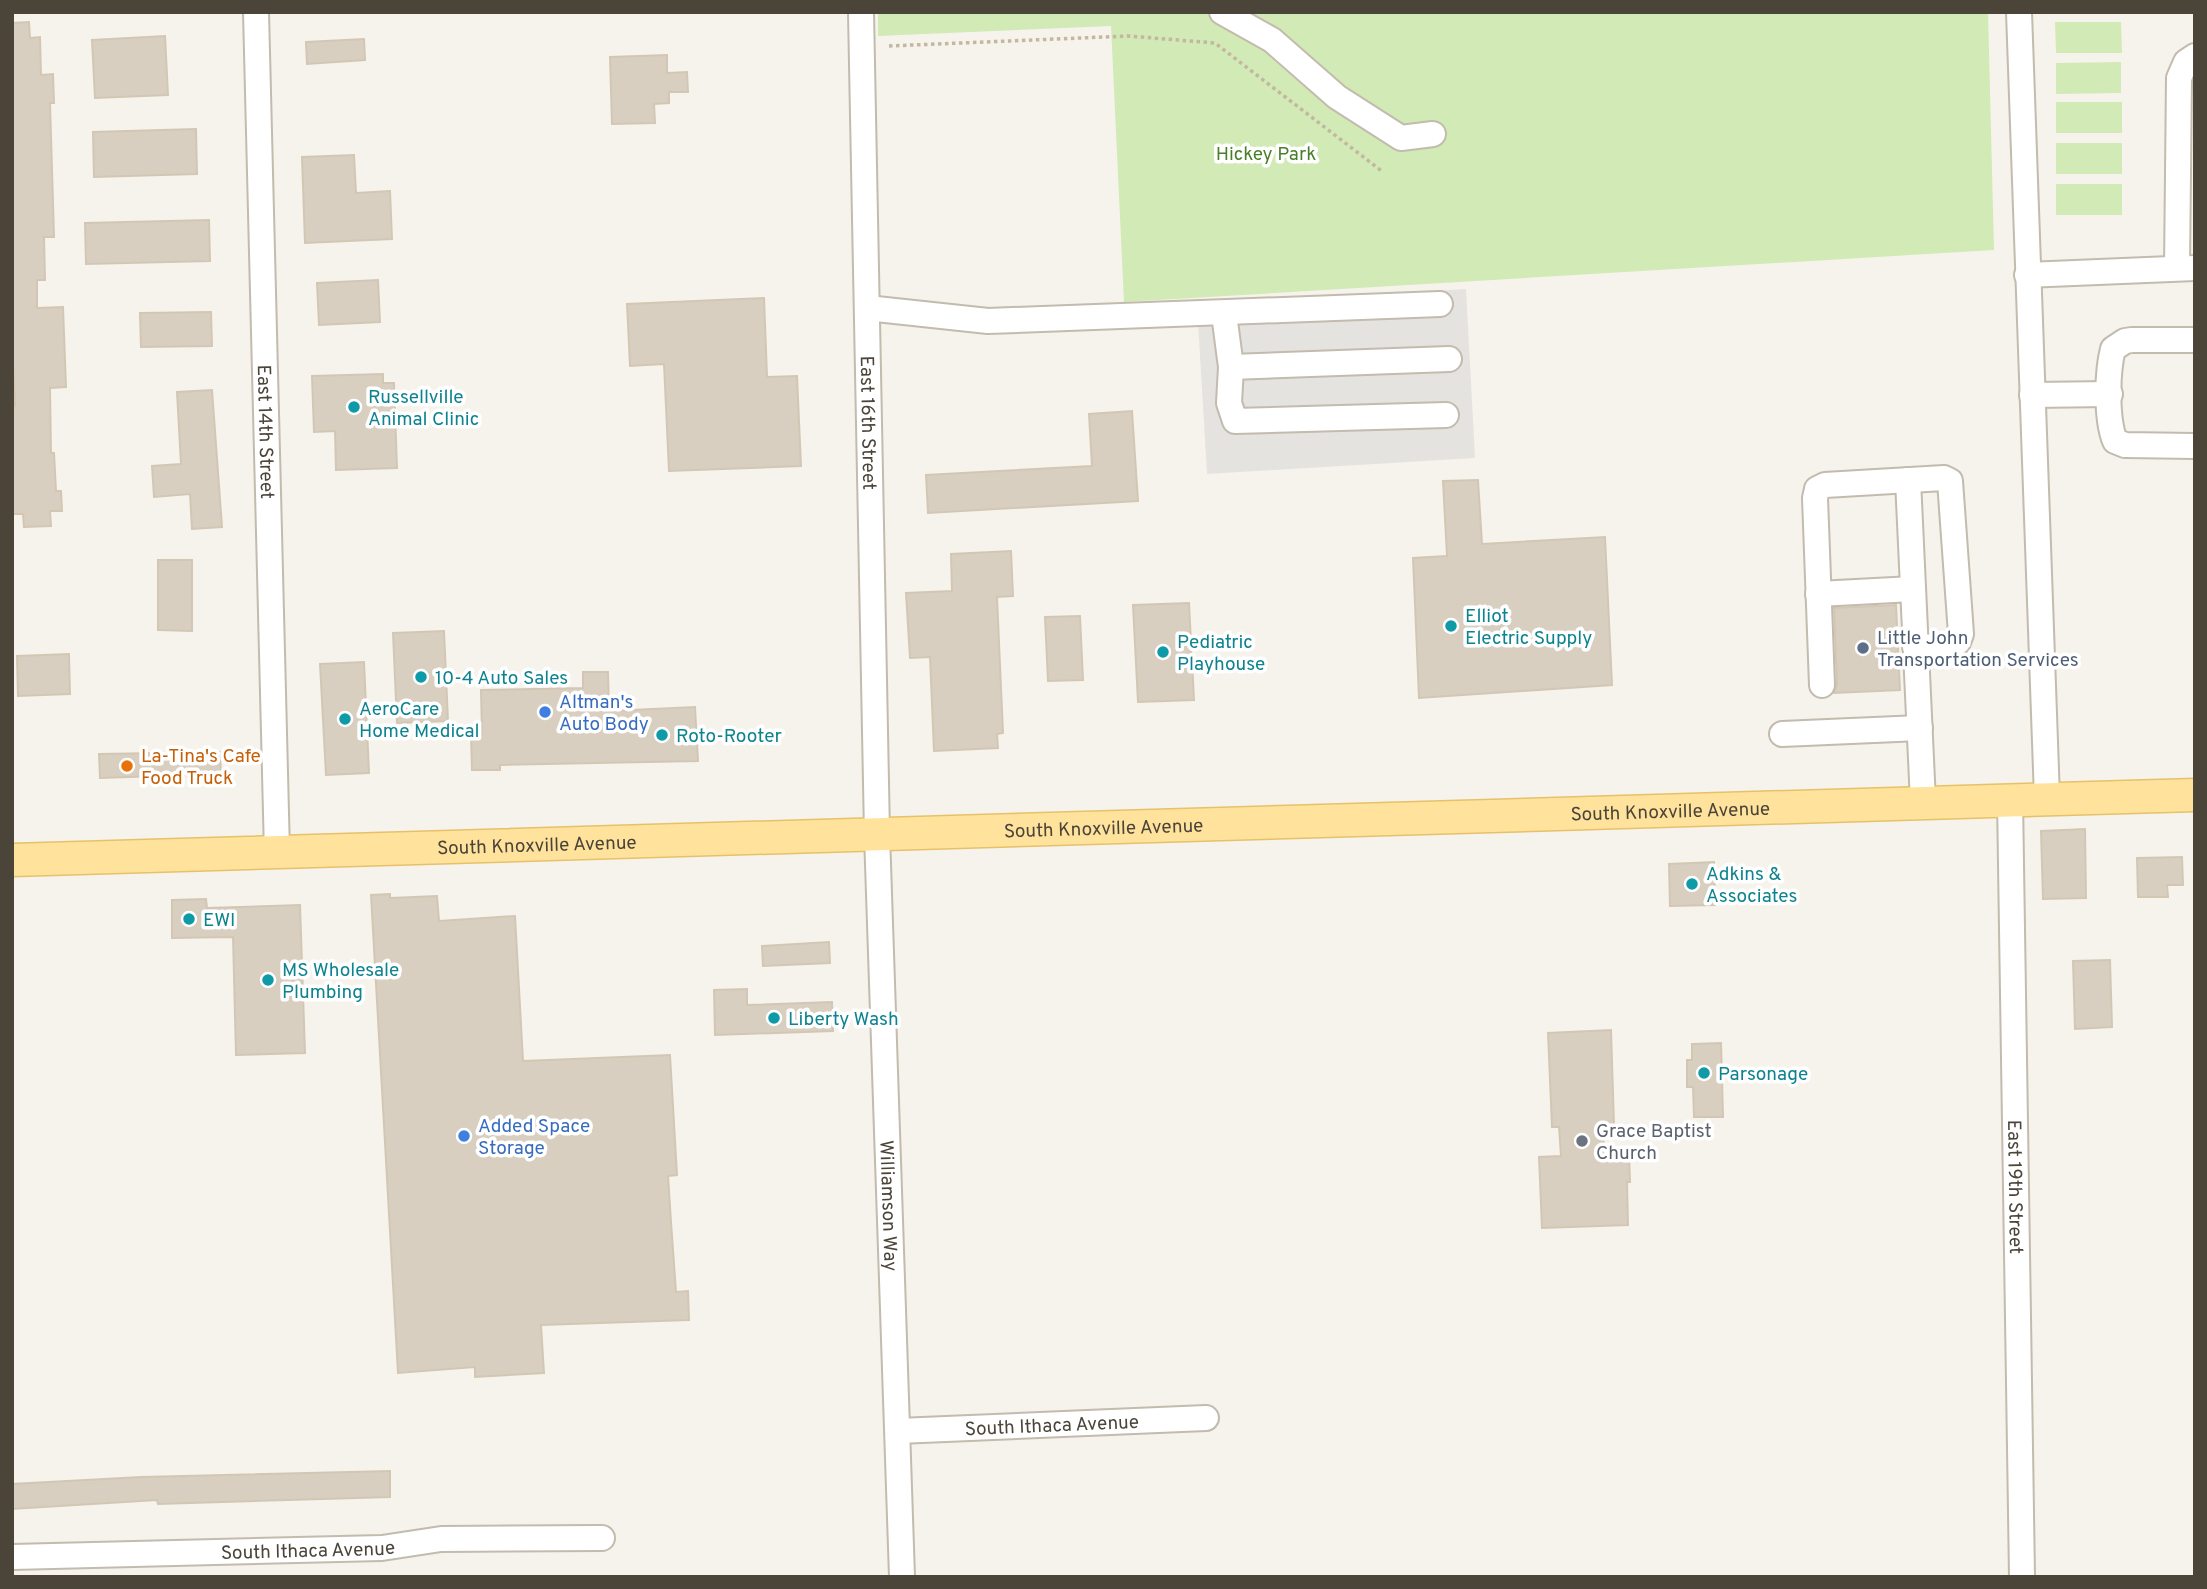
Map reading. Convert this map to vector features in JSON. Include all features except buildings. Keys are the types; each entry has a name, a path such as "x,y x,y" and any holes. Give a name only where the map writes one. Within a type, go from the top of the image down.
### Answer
{"main road":[{"name":"South Knoxville Avenue","path":"12,860 2195,794"}],"street":[{"name":"East 14th Street","path":"256,12 277,853"},
{"name":"East 16th Street","path":"862,12 877,834"},
{"path":"1222,12 1272,40 1337,97 1401,138 1433,134"},
{"path":"2019,12 2046,798"},
{"path":"2027,275 2186,268 2179,78 2186,62 2195,56"},
{"path":"867,307 988,321 1440,304"},
{"path":"1224,314 1231,367 1229,403 1235,421 1446,415"},
{"path":"2195,340 2125,341 2113,349 2110,362 2110,428 2115,441 2124,445 2195,446"},
{"path":"1231,367 1450,359"},
{"path":"2032,395 2110,394"},
{"path":"1822,685 1815,498 1817,489 1825,485 1944,478 1950,481 1961,634 1958,642 1950,646 1915,647"},
{"path":"1908,480 1923,802"},
{"path":"1818,594 1913,589"},
{"path":"1782,734 1920,728"},
{"name":"East 19th Street","path":"2010,799 2022,1577"},
{"name":"Williamson Way","path":"877,834 902,1577"},
{"name":"South Ithaca Avenue","path":"898,1431 1206,1418"},
{"name":"South Ithaca Avenue","path":"12,1557 382,1548 441,1539 602,1538"}],"path":[{"path":"889,46 1128,36 1215,43 1383,172"}],"green space":[{"name":"Hickey Park","path":"878,12 1988,12 1994,250 1124,302 1111,26 878,36"},
{"path":"2055,22 2121,22 2122,53 2056,53"},
{"path":"2121,62 2121,93 2056,94 2056,63"},
{"path":"2056,102 2122,102 2122,133 2056,133"},
{"path":"2056,143 2122,143 2122,174 2056,174"},
{"path":"2056,184 2122,184 2122,215 2056,215"}],"shaded area":[{"path":"1466,289 1475,458 1207,474 1197,305"}],"place":[{"name":"Russellville Animal Clinic","path":"354,407"},
{"name":"Elliot Electric Supply","path":"1451,626"},
{"name":"Little John Transportation Services","path":"1863,648"},
{"name":"Pediatric Playhouse","path":"1163,652"},
{"name":"10-4 Auto Sales","path":"421,677"},
{"name":"Altman's Auto Body","path":"545,712"},
{"name":"AeroCare Home Medical","path":"345,719"},
{"name":"Roto-Rooter","path":"662,735"},
{"name":"La-Tina's Cafe Food Truck","path":"127,766"},
{"name":"Adkins & Associates","path":"1692,884"},
{"name":"EWI","path":"189,919"},
{"name":"MS Wholesale Plumbing","path":"268,980"},
{"name":"Liberty Wash","path":"774,1018"},
{"name":"Parsonage","path":"1704,1073"},
{"name":"Added Space Storage","path":"464,1136"},
{"name":"Grace Baptist Church","path":"1582,1141"}]}
